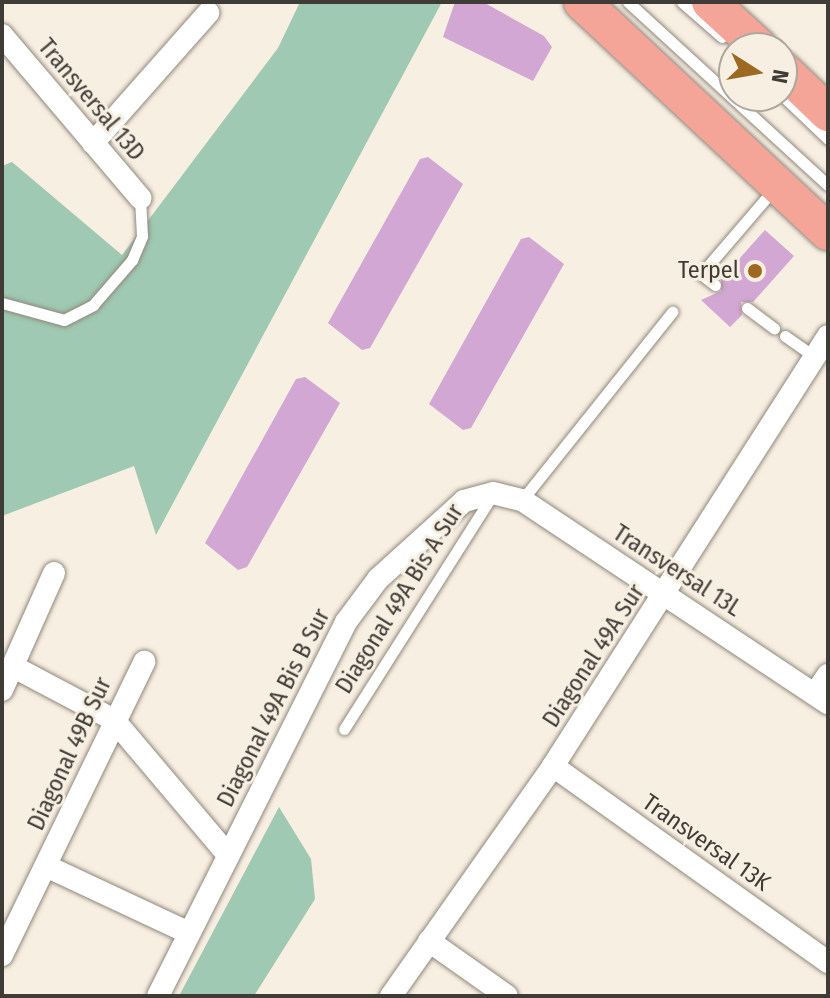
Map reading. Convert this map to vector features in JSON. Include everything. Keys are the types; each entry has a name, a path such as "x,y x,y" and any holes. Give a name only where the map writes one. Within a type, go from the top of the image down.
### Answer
{"main road":[{"path":"582,2 828,232"},
{"path":"710,2 743,32"},
{"path":"798,84 828,113"}],"street":[{"path":"93,143 208,13"},
{"name":"Transversal 13D","path":"2,35 140,198"},
{"name":"Diagonal 49A Sur","path":"391,996 553,766 666,595 828,336"},
{"name":"Transversal 13L","path":"493,493 522,500 666,595 824,691"},
{"name":"Diagonal 49A Bis B Sur","path":"158,996 346,622 424,533 464,501 493,493"},
{"path":"2,690 54,573"},
{"name":"Diagonal 49B Sur","path":"2,955 144,662"},
{"path":"14,667 114,720 228,855"},
{"name":"Transversal 13K","path":"553,766 828,962"},
{"path":"46,866 189,933"},
{"path":"429,941 507,996"}],"lane":[{"path":"628,2 828,185"},
{"path":"682,2 718,34"},
{"path":"798,110 828,139"},
{"path":"715,285 701,274 776,186"},
{"path":"2,303 64,320 93,305 132,260 142,236 140,198"},
{"path":"747,308 774,328"},
{"path":"522,500 672,312"},
{"path":"785,336 815,357"},
{"name":"Diagonal 49A Bis A Sur","path":"344,729 493,493"}],"green space":[{"path":"300,2 442,2 156,535 134,466 2,516 2,166 12,162 122,255 278,48"},
{"path":"279,807 311,859 315,899 254,996 179,996"}],"building":[{"path":"455,2 483,2 544,36 552,47 533,81 443,37"},
{"path":"428,157 463,184 370,348 362,350 328,323 420,159"},
{"name":"Terpel","path":"765,230 794,256 753,302 741,302 742,315 730,327 701,300 721,291 721,279"},
{"path":"529,237 564,264 471,428 463,430 429,404 521,239"},
{"path":"305,377 340,403 247,567 238,570 205,543 296,379"}],"place":[{"name":"Terpel","path":"755,271"}]}
